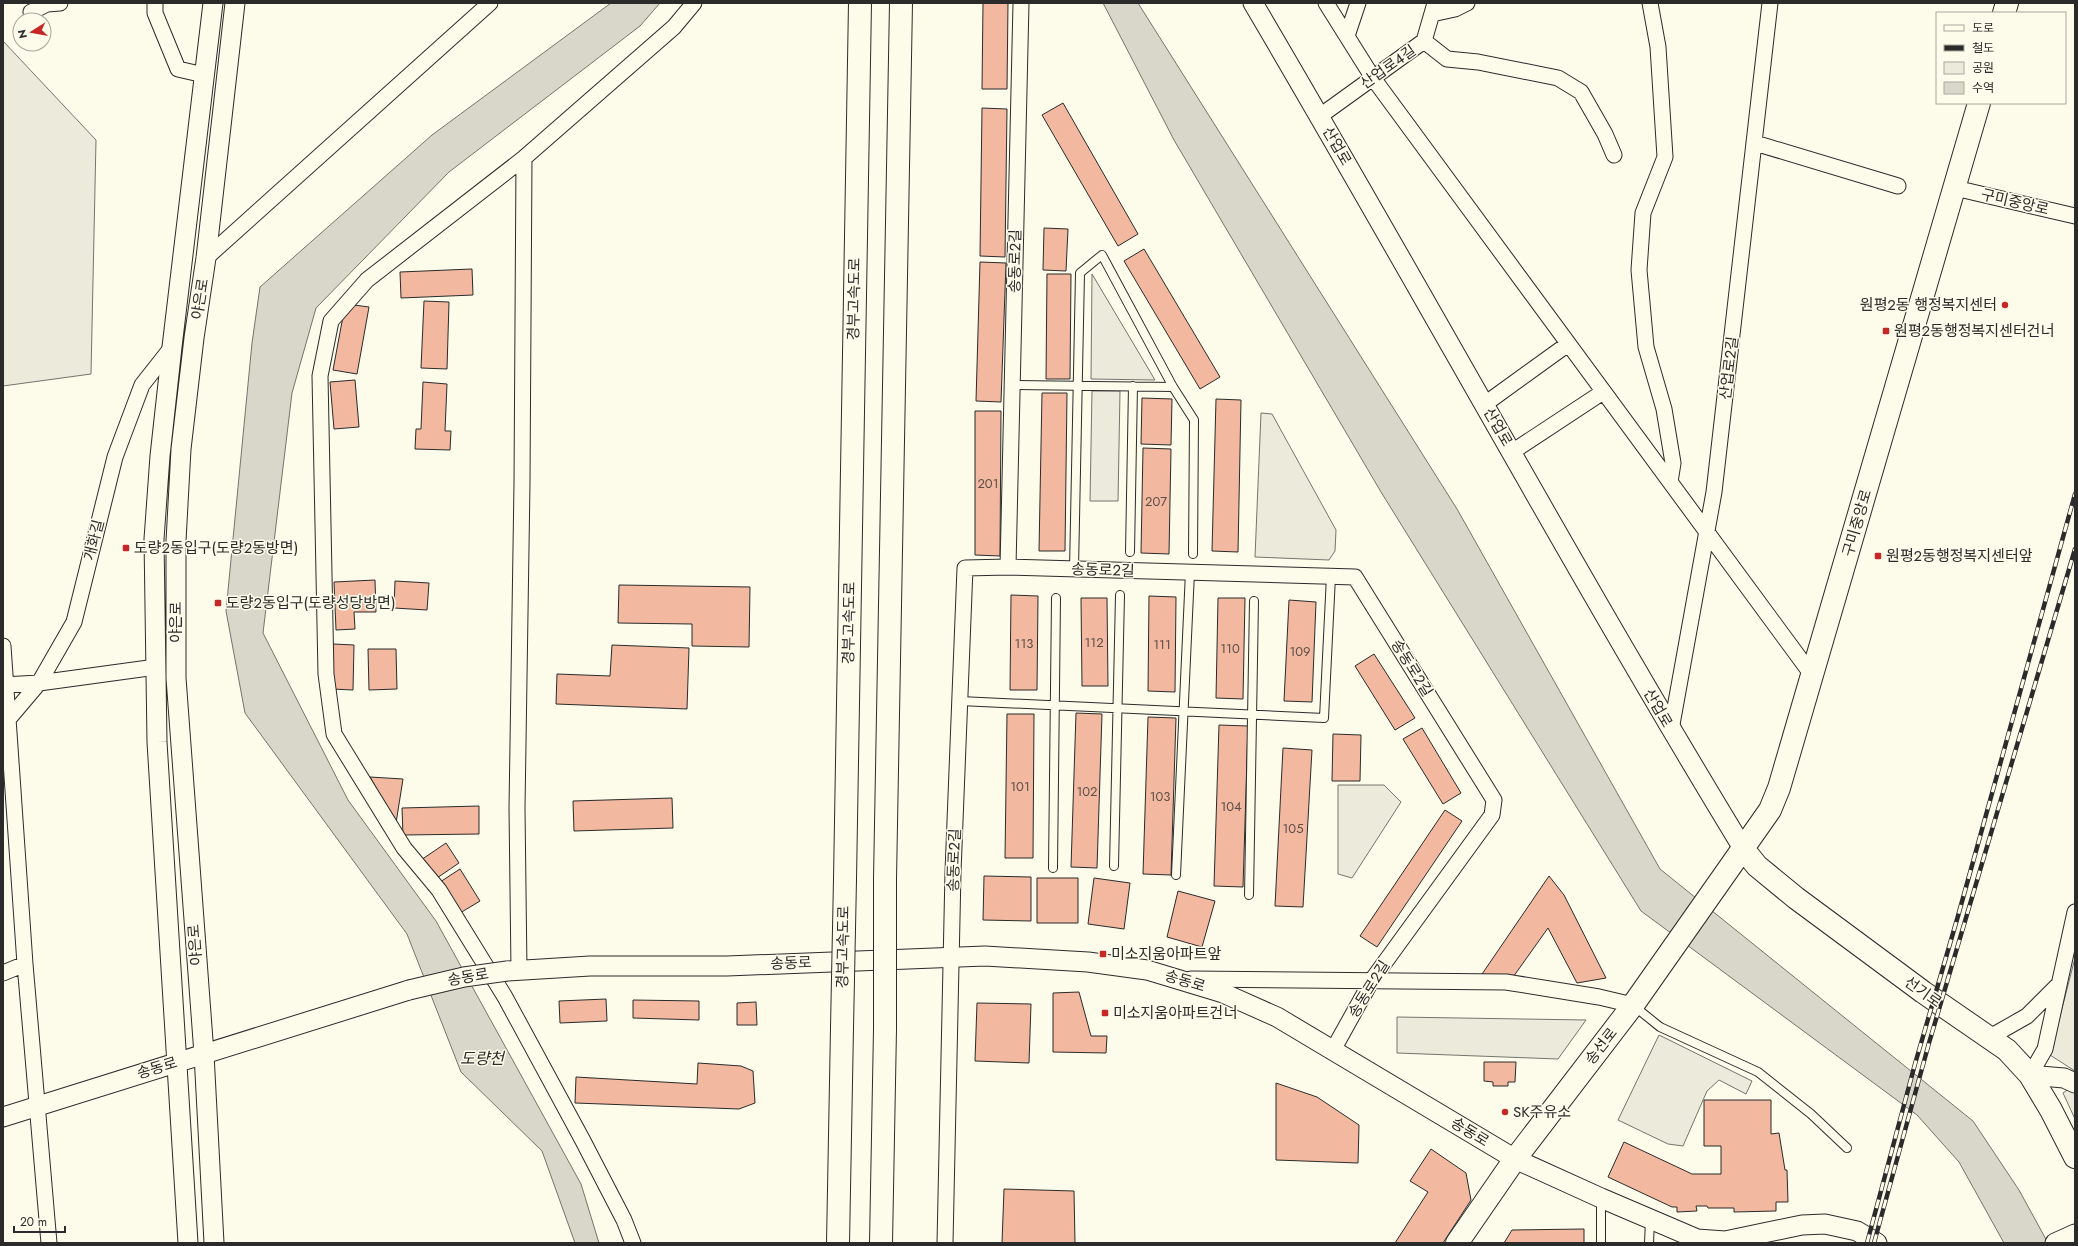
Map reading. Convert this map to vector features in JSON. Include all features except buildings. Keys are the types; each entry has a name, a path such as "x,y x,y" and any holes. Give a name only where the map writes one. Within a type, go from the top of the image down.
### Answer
{"main road":[{"name":"경부고속도로","path":"838,1243 860,3"},
{"path":"881,1243 885,879 901,3"},
{"name":"구미중앙로","path":"1744,850 1770,810 1779,788 1956,188 1979,104"},
{"name":"송선로","path":"1458,1243 1516,1159 1633,1005 1744,850"},
{"name":"선기로","path":"1744,850 1757,866 1796,898 1923,992 2007,1050 2030,1075 2051,1110 2075,1157"}],"street":[{"path":"31,12 47,4 60,3"},
{"path":"154,3 155,13 178,69 204,75"},
{"name":"야은로","path":"188,1243 158,750 154,539 160,456 213,3"},
{"name":"야은로","path":"214,1243 204,1054 176,678 176,564 181,449 194,338 206,258 235,3"},
{"path":"206,258 490,3"},
{"path":"633,1243 624,1220 582,1138 505,997 439,890 404,848 334,734 326,674 320,376 331,320 367,280 524,158 674,27 694,3"},
{"name":"송동로2길","path":"1008,567 1021,3"},
{"name":"산업로","path":"1253,3 1320,116 1671,730 1744,850"},
{"path":"1326,3 1373,78 1812,675"},
{"path":"1347,36 1358,3"},
{"path":"1434,9 1455,8 1467,3"},
{"path":"1650,3 1658,47 1665,157 1643,213 1639,270 1646,346 1664,410 1673,463 1670,482"},
{"name":"산업로2길","path":"1671,730 1715,484 1770,3"},
{"name":"산업로4길","path":"1320,116 1424,41 1434,9"},
{"path":"1424,41 1447,59 1478,62 1558,78 1581,92 1605,134 1614,155"},
{"path":"1755,143 1898,186"},
{"path":"513,971 522,483 524,158"},
{"name":"구미중앙로","path":"1956,188 2075,216"},
{"path":"1485,404 1568,344"},
{"name":"개화길","path":"6,722 38,683 74,622 115,457 142,386 172,347"},
{"path":"1512,452 1603,392"},
{"name":"송동로2길","path":"945,1243 952,956 965,568 1008,567 1355,576 1494,800 1492,815 1372,980 1333,1050"},
{"path":"3,646 6,722 49,1243"},
{"path":"4,685 38,683 156,667"},
{"path":"2075,912 2058,985 2046,1049 2030,1075 2064,1078 2075,1083"},
{"name":"송동로","path":"3,1117 409,990 480,974 590,966 727,966 952,956 1031,958 1088,962 1147,970 1223,993 1277,1017 1516,1159 1601,1198 1697,1239 1725,1241 1802,1225 1825,1224 1848,1228 1877,1243"},
{"path":"3,973 25,964"},
{"path":"1177,979 1506,982 1599,997 1633,1005"},
{"path":"1990,1037 2027,1016 2058,985"},
{"path":"2055,1243 2075,1234"}],"lane":[{"path":"1074,569 1080,273 1102,255 1173,387 1194,420 1193,554"},
{"path":"1012,385 1173,387"},
{"path":"1130,552 1133,386"},
{"path":"1176,875 1190,572"},
{"path":"960,701 1324,718 1331,576"},
{"path":"1114,866 1116,708 1120,595"},
{"path":"1053,868 1056,598"},
{"path":"1249,895 1254,601"},
{"path":"1633,1005 1660,1027 1758,1072 1811,1114 1847,1148"},
{"path":"1601,1198 1601,1243"},
{"path":"1649,1243 1650,1219"}],"green space":[{"path":"3,41 96,140 91,374 3,386"},
{"path":"1092,274 1155,380 1091,379"},
{"path":"1092,391 1120,391 1118,501 1090,501"},
{"path":"1261,413 1272,414 1336,530 1335,551 1329,560 1255,557"},
{"path":"1338,785 1384,785 1401,802 1352,878 1338,874"},
{"path":"2075,958 2075,1071 2050,1055"},
{"path":"1397,1017 1586,1020 1558,1059 1397,1053"},
{"path":"2070,1088 2075,1090 2075,1119 2063,1093"}],"shaded area":[{"path":"1659,1035 1752,1081 1746,1094 1719,1080 1707,1091 1683,1146 1668,1144 1618,1120"}],"water":[{"name":"도량천","path":"611,3 660,3 640,26 449,172 316,308 292,393 263,633 348,800 436,921 581,1184 599,1243 575,1243 542,1151 461,1072 407,934 245,713 226,611 252,343 260,287 432,135"},
{"path":"1103,3 1138,3 1457,509 1660,869 1973,1121 2019,1190 2048,1243 2004,1243 1959,1162 1917,1115 1641,911 1381,492 1174,140"}],"railway":[{"path":"1867,1243 1915,1064 1958,916 2075,494"},
{"path":"1874,1243 1929,1043 2075,549"}],"place":[{"name":"원평2동 행정복지센터","path":"2005,305"},
{"name":"원평2동행정복지센터건너","path":"1886,331"},
{"name":"도량2동입구(도량2동방면)","path":"126,548"},
{"name":"원평2동행정복지센터앞","path":"1878,556"},
{"name":"도량2동입구(도량성당방면)","path":"218,603"},
{"name":"미소지움아파트앞","path":"1103,954"},
{"name":"미소지움아파트건너","path":"1105,1013"},
{"name":"SK주유소","path":"1505,1112"}]}
